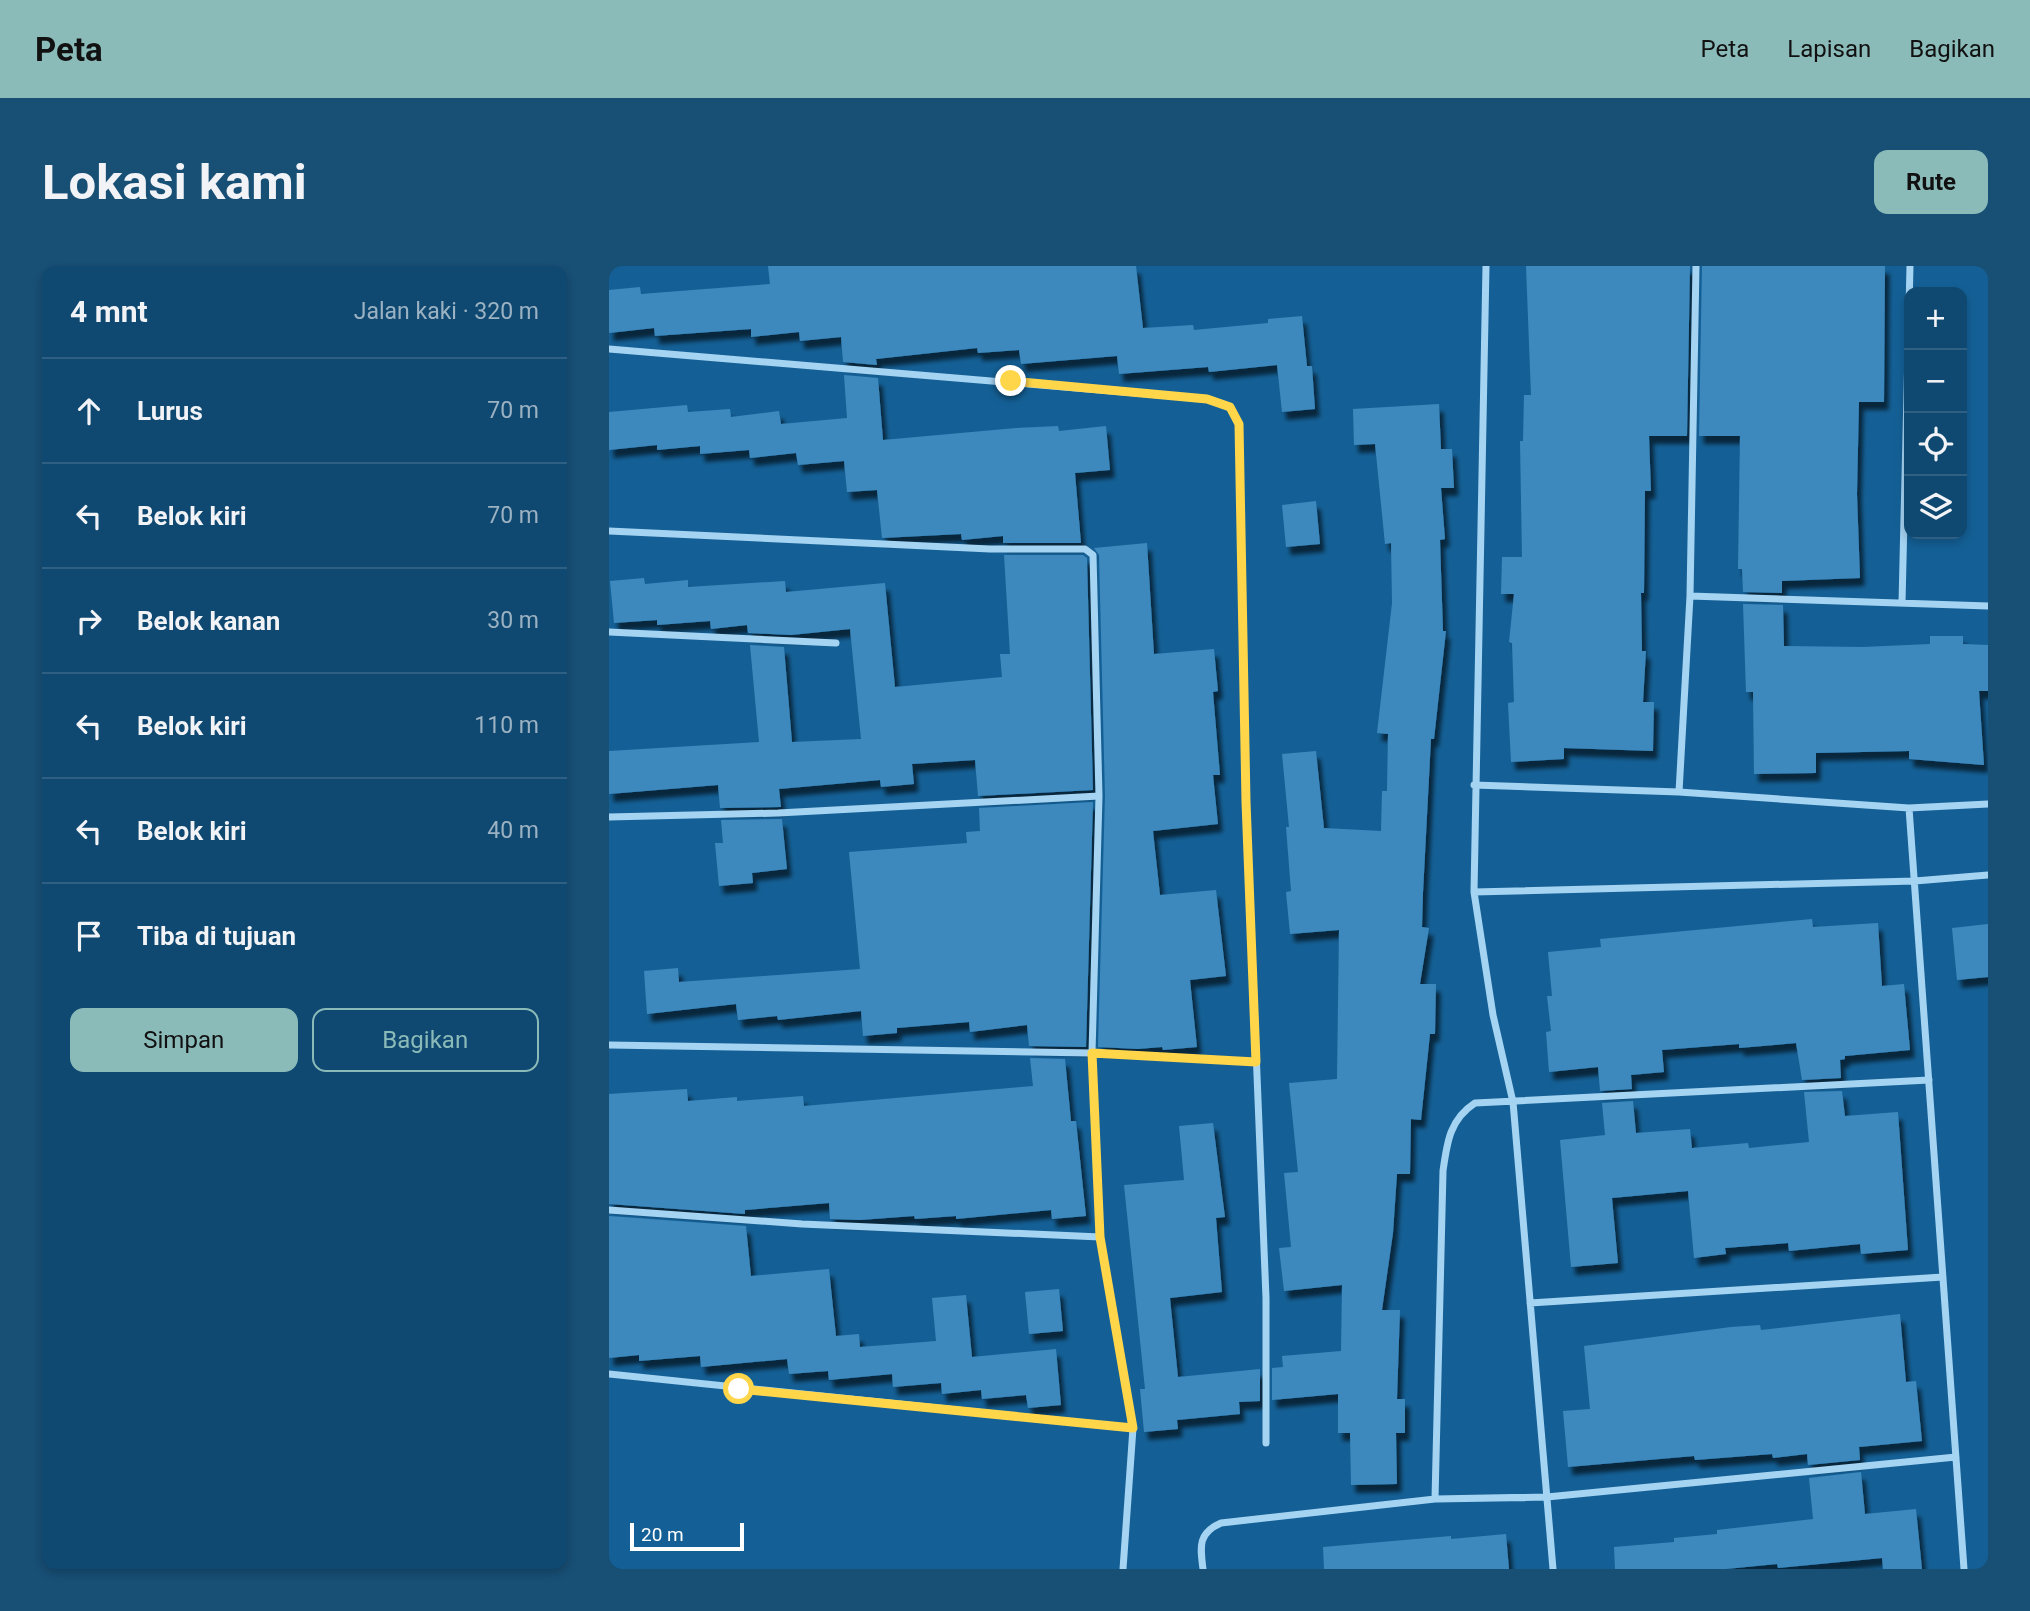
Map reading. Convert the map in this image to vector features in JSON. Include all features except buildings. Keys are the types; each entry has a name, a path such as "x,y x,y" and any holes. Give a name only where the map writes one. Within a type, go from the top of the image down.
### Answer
{"street":[{"path":"1486,266 1474,892 1493,1015 1513,1102 1553,1569"},
{"path":"1679,792 1690,596 1696,266"},
{"path":"1902,603 1910,266"},
{"path":"609,349 1207,399 1230,407 1239,424 1246,802 1266,1298 1266,1443"},
{"path":"609,531 1090,551 1095,560 1100,796 1092,1053 1100,1237 1133,1428 1123,1569"},
{"path":"1690,596 1988,606"},
{"path":"609,632 836,643"},
{"path":"1474,785 1679,792 1909,808 1988,804"},
{"path":"609,817 778,813 1100,796"},
{"path":"1909,808 1964,1569"},
{"path":"1474,892 1915,881 1988,875"},
{"path":"609,1045 1092,1053 1256,1062"},
{"path":"1435,1499 1443,1171 1448,1136 1460,1113 1475,1103 1929,1080"},
{"path":"609,1210 802,1224 1100,1237"},
{"path":"1530,1303 1943,1277"},
{"path":"609,1374 1133,1428"},
{"path":"1203,1569 1201,1538 1207,1529 1221,1522 1435,1499 1547,1497 1956,1457"}],"route":[{"path":"739,1389 1133,1428 1100,1237 1092,1053 1256,1062 1246,802 1239,424 1230,407 1207,399 1011,381"}]}
